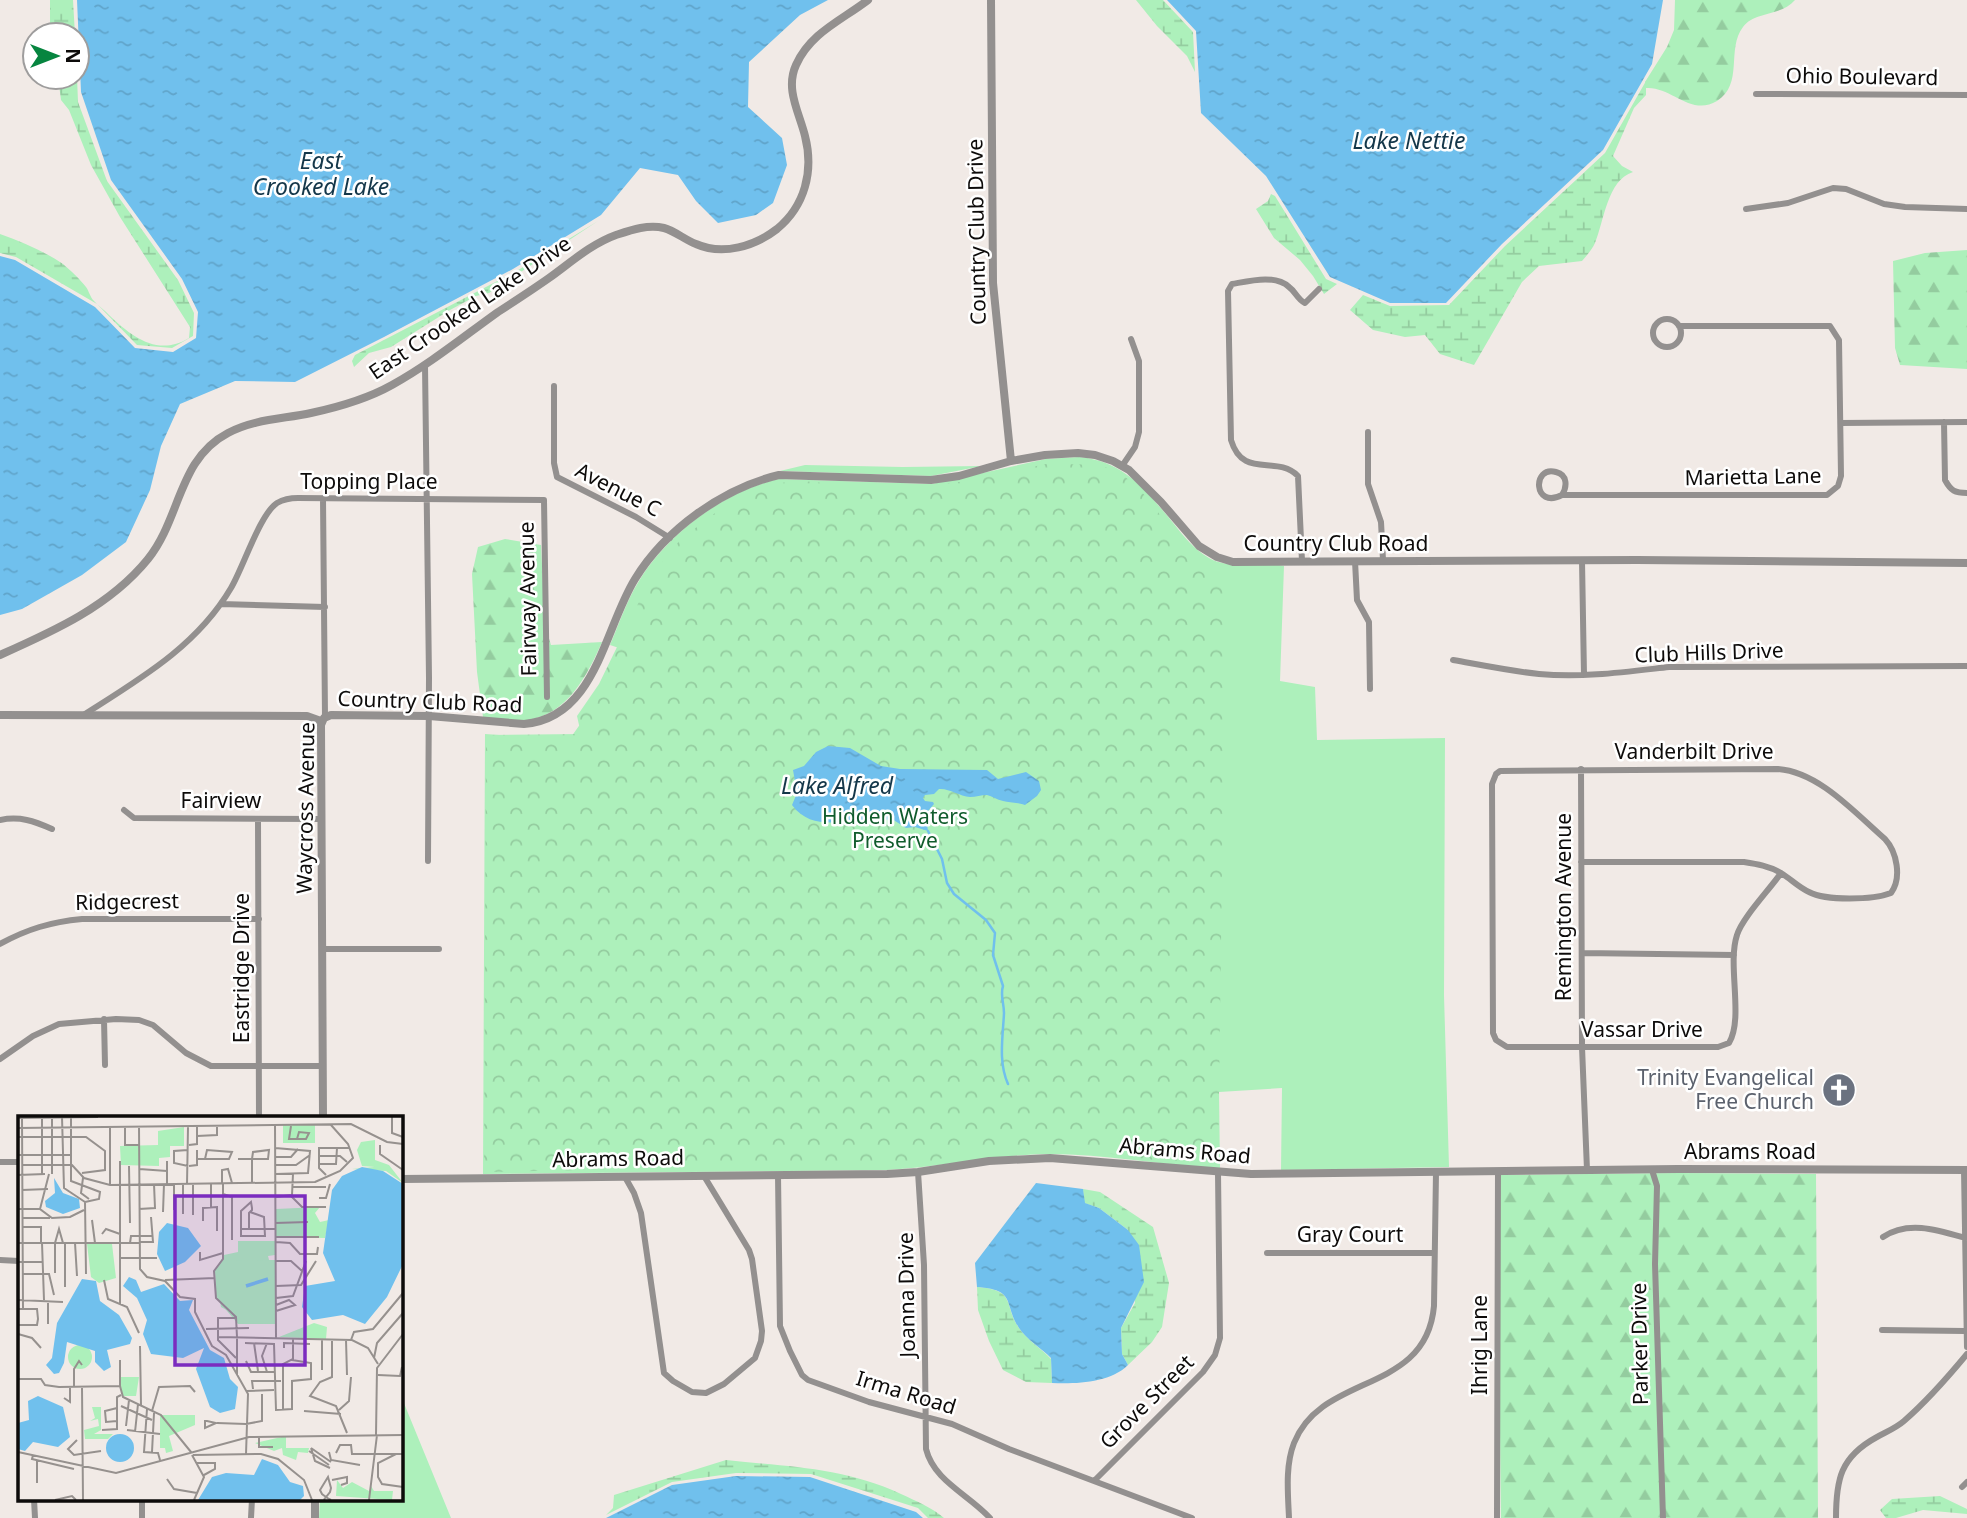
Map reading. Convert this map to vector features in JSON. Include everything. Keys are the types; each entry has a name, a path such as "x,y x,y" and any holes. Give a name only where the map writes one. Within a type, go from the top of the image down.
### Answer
{"street":[{"name":"East Crooked Lake Drive","path":"0,655 96,606 131,578 160,540 197,458 209,445 227,434 255,422 311,413 365,398 389,387 425,365 590,248 615,236 641,228 660,227 703,247 733,248 751,244 776,230 799,204 809,170 806,137 792,92 796,65 817,35 868,0"},
{"name":"Country Club Drive","path":"991,0 993,283 1011,461"},
{"name":"Ohio Boulevard","path":"1756,94 1967,95"},
{"path":"1746,209 1788,203 1833,188 1846,189 1884,204 1967,209"},
{"path":"1302,561 1298,476 1283,466 1245,461 1236,453 1231,440 1228,290 1232,284 1275,280 1289,287 1299,300 1305,303 1319,289"},
{"path":"1667,319 1679,326 1681,333 1674,345 1667,347 1655,340 1655,326 1660,321 1667,319"},
{"name":"Marietta Lane","path":"1562,495 1827,495 1838,486 1841,476 1839,340 1830,326 1679,326"},
{"path":"1122,466 1135,447 1139,432 1139,361 1131,339"},
{"path":"425,365 428,861"},
{"name":"Avenue C","path":"554,386 554,463 557,477 636,517 670,538"},
{"path":"1944,422 1945,480 1956,493 1967,493"},
{"path":"1841,423 1967,422"},
{"path":"1368,432 1368,484 1381,522 1383,561"},
{"name":"Country Club Road","path":"0,715 307,716 323,719 331,715 429,716 524,724 546,720 564,710 588,679 634,580 649,560 670,538 711,505 758,480 779,475 931,480 960,476 1011,461 1045,455 1086,453 1113,460 1122,466 1145,485 1199,547 1233,562 1967,563"},
{"path":"1546,472 1561,474 1566,488 1562,495 1547,498 1541,493 1538,485 1546,472"},
{"name":"Topping Place","path":"85,714 170,658 221,604 242,569 261,525 275,505 289,499 323,498 544,500"},
{"name":"Waycross Avenue","path":"323,498 323,1116"},
{"name":"Fairway Avenue","path":"544,500 547,697"},
{"path":"1355,561 1357,600 1369,622 1370,690"},
{"path":"1582,561 1584,675"},
{"path":"221,604 325,607"},
{"name":"Club Hills Drive","path":"1452,660 1539,674 1584,675 1633,673 1669,667 1967,666"},
{"name":"Vanderbilt Drive","path":"1496,1040 1493,1032 1493,779 1505,769 1778,769 1798,772 1818,782 1891,845 1896,860 1895,888 1882,897 1820,896 1769,867 1744,862 1581,862"},
{"name":"Remington Avenue","path":"1581,769 1582,1047 1587,1170"},
{"name":"Fairview","path":"124,810 134,818 321,819"},
{"path":"0,821 22,818 52,829"},
{"name":"Eastridge Drive","path":"258,819 259,1116"},
{"name":"Vassar Drive","path":"1496,1040 1512,1048 1718,1047 1729,1043 1734,1028 1734,955 1740,929 1781,873"},
{"name":"Ridgecrest","path":"0,944 29,929 58,921 259,919"},
{"path":"322,949 439,949"},
{"path":"1582,953 1734,955"},
{"path":"104,1019 105,1065"},
{"path":"0,1059 33,1036 59,1024 104,1019 146,1022 165,1034 186,1053 211,1066 323,1066"},
{"name":"Abrams Road","path":"402,1179 918,1172 989,1161 1050,1158 1218,1173 1966,1170"},
{"path":"0,1162 18,1162"},
{"name":"Parker Drive","path":"1652,1170 1657,1186 1655,1264 1663,1518"},
{"path":"1966,1170 1967,1347"},
{"name":"Ihrig Lane","path":"1497,1518 1498,1171"},
{"name":"Joanna Drive","path":"918,1172 925,1265 926,1449 931,1465 940,1477 971,1499 990,1518"},
{"path":"1289,1518 1290,1453 1302,1428 1331,1402 1401,1367 1419,1350 1426,1339 1434,1306 1436,1172"},
{"name":"Grove Street","path":"1095,1480 1203,1372 1216,1355 1219,1345 1218,1173"},
{"name":"Irma Road","path":"778,1175 780,1326 802,1375 820,1385 869,1402 926,1416 1192,1518"},
{"path":"625,1177 641,1213 664,1373 683,1387 699,1393 715,1389 751,1362 758,1353 762,1331 752,1259 704,1176"},
{"path":"1883,1237 1893,1231 1912,1227 1945,1231 1965,1238"},
{"name":"Gray Court","path":"1267,1253 1434,1252"},
{"path":"0,1260 18,1261"},
{"path":"1882,1330 1965,1331"},
{"path":"1836,1518 1837,1485 1849,1460 1866,1444 1905,1420 1947,1379 1967,1354"},
{"path":"34,1500 35,1518"},
{"path":"142,1500 142,1518"},
{"path":"251,1518 252,1500"},
{"path":"315,1500 315,1518"}],"green space":[{"path":"50,0 73,0 74,21 50,21"},
{"path":"1136,0 1163,0 1193,32 1195,72 1187,56"},
{"path":"1675,0 1795,0 1782,9 1754,18 1743,27 1736,45 1733,76 1725,94 1708,105 1698,105 1664,91 1646,88 1645,82 1667,47 1674,30"},
{"path":"1646,81 1646,95 1634,108 1613,156 1622,166 1633,172 1624,176 1612,192 1592,248 1582,261 1539,266 1522,282 1474,365 1440,354 1425,335 1405,337 1373,330 1350,310 1363,295 1390,306 1449,305 1505,246 1605,153"},
{"path":"60,91 78,91 78,102 107,181 178,280 194,313 193,336 172,348 137,345 98,305 127,331 146,342 167,346 189,338 190,327 120,217 91,165 69,110 61,100"},
{"path":"1271,194 1275,196 1326,279 1337,284 1324,294 1300,260 1274,238 1256,209 1268,201"},
{"path":"598,221 489,293 476,296 450,310 391,347 369,353 354,367 352,361 355,355 515,272"},
{"path":"0,234 33,247 63,264 84,284 97,304 16,257 0,253"},
{"path":"1967,250 1967,369 1900,365 1895,348 1893,261 1925,253"},
{"name":"Hidden Waters Preserve","path":"1079,457 1109,464 1133,479 1190,542 1209,558 1227,564 1284,566 1280,681 1315,687 1317,740 1445,738 1444,995 1449,1167 1281,1170 1282,1088 1219,1092 1220,1169 1048,1154 887,1170 483,1174 485,734 569,740 631,652 610,645 631,596 651,563 700,516 738,493 779,479 932,484 1046,459"},
{"name":"Hidden Waters Preserve","path":"1046,464 1097,465 1126,477 1193,555 1208,567 1226,573 1218,1169 1104,1153 1008,1148 971,1150 929,1162 901,1164 484,1172 486,735 581,734 577,716 599,684 652,575 680,540 724,506 755,490 779,483 801,481 860,486 928,485 969,481"},
{"path":"805,465 982,466 931,476 780,471"},
{"path":"505,539 541,545 545,626 551,645 602,642 590,668 574,692 553,710 541,717 527,720 483,717 477,672 472,574 478,547"},
{"path":"1816,1174 1818,1518 1501,1518 1497,1175"},
{"path":"1083,1189 1100,1192 1153,1227 1169,1283 1162,1327 1152,1342 1128,1365 1122,1354 1121,1328 1135,1303 1128,1230 1099,1208 1084,1203"},
{"path":"977,1287 998,1291 1004,1295 1022,1332 1051,1359 1052,1383 1026,1382 1003,1370 978,1310"},
{"path":"402,1398 451,1518 319,1518 320,1500 402,1500"},
{"path":"726,1460 815,1470 858,1478 912,1499 944,1518 928,1518 918,1508 811,1474 736,1473 672,1482 606,1515 613,1508 614,1495"},
{"path":"1940,1496 1967,1509 1967,1514 1923,1510 1896,1518 1886,1518 1880,1510 1892,1499"}],"water":[{"name":"East Crooked Lake","path":"77,0 828,0 800,15 749,62 748,107 782,138 787,165 773,203 756,215 718,223 696,201 678,175 640,168 601,215 513,269 384,337 295,382 235,381 180,404 161,446 150,490 126,542 82,575 22,609 0,615 0,256 15,260 95,307 135,348 173,352 196,338 198,312 182,279 111,180 81,92 91,91 91,21 78,21"},
{"name":"Lake Nettie","path":"1167,0 1663,0 1652,64 1603,150 1502,244 1446,303 1390,303 1330,277 1266,176 1201,113 1196,31"},
{"name":"Lake Alfred","path":"828,746 850,748 881,766 900,769 987,770 998,779 1026,772 1039,781 1041,790 1025,805 987,795 970,797 939,789 923,798 934,804 928,811 928,831 915,827 906,828 892,819 822,822 806,817 792,805 797,793 793,770 804,766 816,752"},
{"path":"1036,1183 1083,1189 1085,1203 1099,1208 1128,1230 1139,1245 1144,1282 1121,1328 1122,1354 1128,1365 1112,1376 1082,1382 1052,1383 1051,1358 1022,1332 1004,1295 998,1291 977,1287 975,1263"},
{"path":"736,1476 810,1477 916,1512 923,1518 606,1518 672,1485"}],"waterway":[{"path":"928,831 942,859 947,883 954,894 986,920 995,933 993,955 1003,986 1002,1058 1008,1084"}],"place":[{"name":"Trinity Evangelical Free Church","path":"1839,1090"}]}
